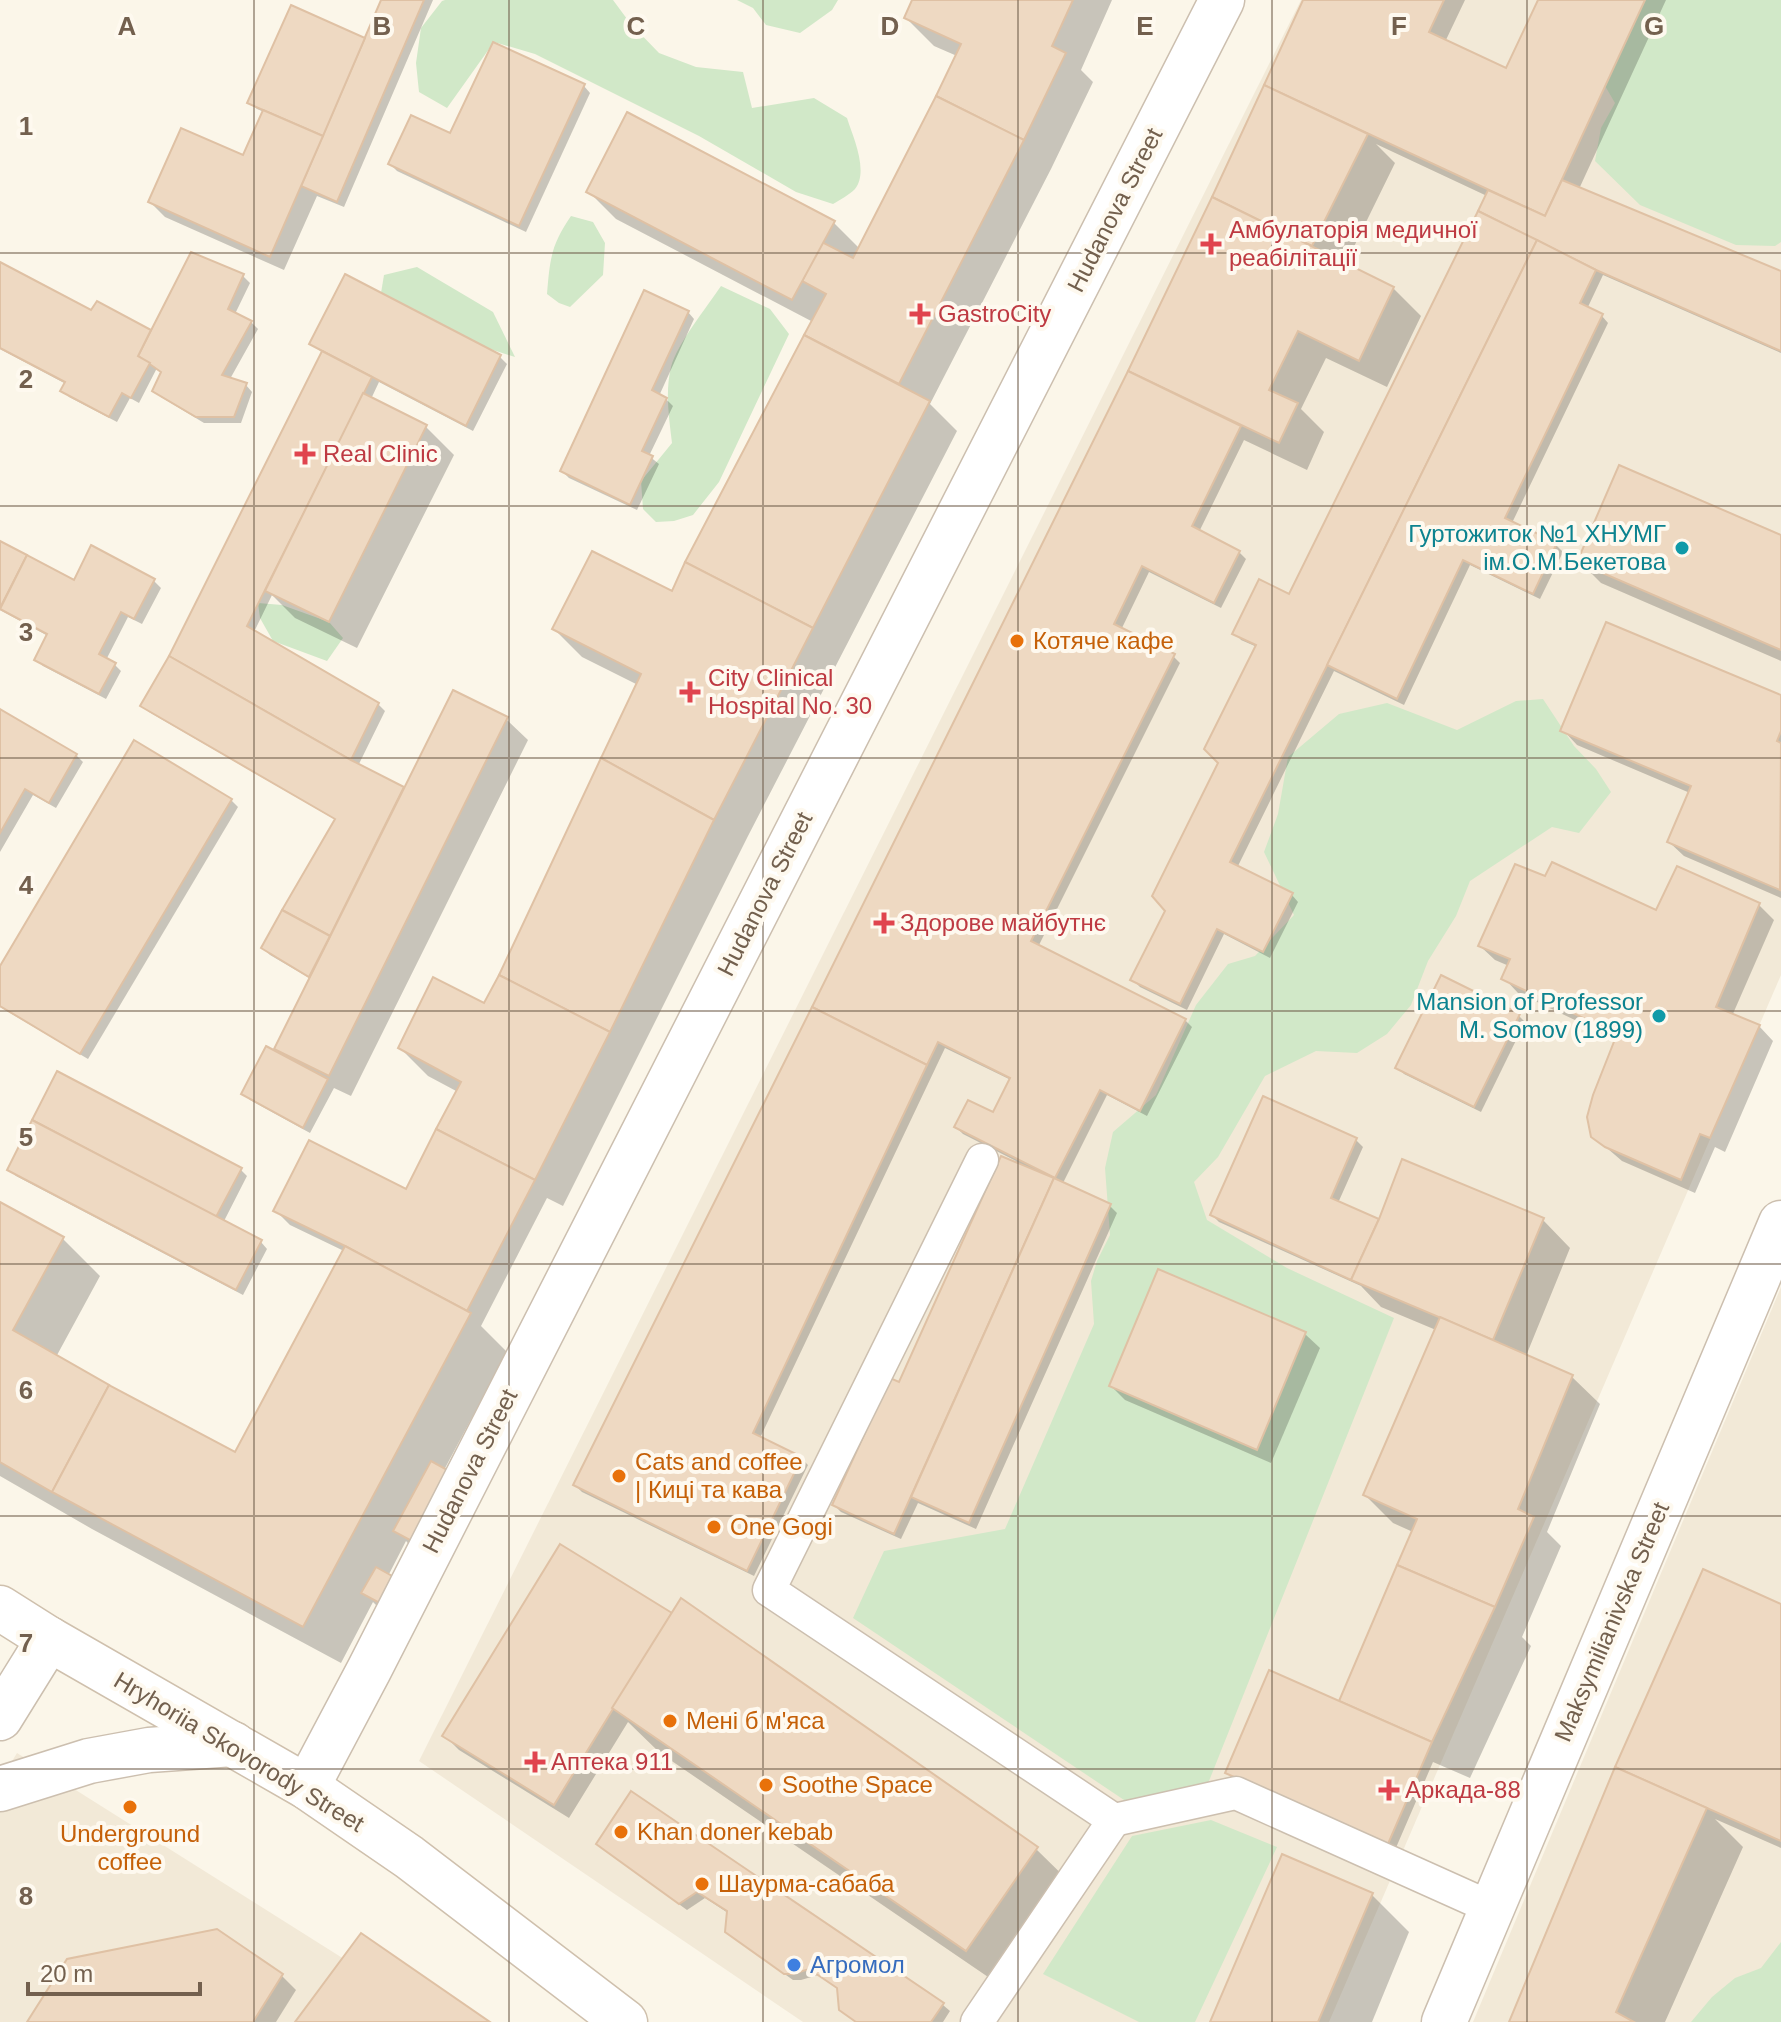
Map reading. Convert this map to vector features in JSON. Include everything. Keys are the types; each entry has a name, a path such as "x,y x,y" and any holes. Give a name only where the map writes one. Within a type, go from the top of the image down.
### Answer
{"street":[{"name":"Hudanova Street","path":"307,1787 1222,0"},
{"name":"Maksymilianivska Street","path":"1444,2022 1781,1223"},
{"name":"Hryhoriia Skovorody Street","path":"0,1608 307,1787 409,1857 625,2022"},
{"path":"0,1718 49,1639"},
{"path":"0,1789 89,1761 149,1750 233,1744"}],"lane":[{"path":"982,1160 769,1590 1114,1820"},
{"path":"977,2022 1114,1820 1236,1793 1492,1908"}],"shaded area":[{"path":"1301,0 1781,0 1781,975 1329,2022 803,2022 419,1761"},
{"path":"1781,1287 1781,2022 1473,2022"},
{"path":"17,1753 444,2022 0,2022 0,1781"}],"green space":[{"path":"445,0 613,0 659,53 696,67 743,72 752,108 814,98 847,118 860,164 859,182 853,191 833,204 796,192 699,136 535,54 494,42 447,108 419,92 416,63 421,28"},
{"path":"737,0 838,0 832,10 800,33 766,25 753,8"},
{"path":"1555,0 1781,0 1781,242 1775,246 1736,245 1640,205 1595,161 1601,128 1615,103"},
{"path":"571,216 593,222 605,243 603,275 570,307 547,294 553,253"},
{"path":"417,267 493,312 515,357 490,349 381,293 384,275"},
{"path":"721,286 770,309 789,334 719,482 693,515 656,522 643,509 641,481 672,443 668,395 671,367 686,337"},
{"path":"258,603 282,605 329,622 343,638 327,661 273,641 260,618"},
{"path":"1543,699 1574,746 1596,769 1611,792 1579,833 1552,827 1470,881 1456,916 1428,961 1411,1005 1387,1034 1357,1053 1316,1051 1265,1076 1218,1157 1194,1182 1207,1220 1287,1268 1394,1318 1205,1791 1136,1808 853,1618 884,1551 1005,1529 1094,1324 1091,1281 1110,1235 1105,1168 1113,1132 1156,1095 1196,1005 1228,964 1255,956 1294,915 1264,852 1278,814 1288,757 1339,714 1387,703 1457,730 1516,701"},
{"path":"1211,1820 1277,1847 1195,2022 1139,2022 1043,1974 1132,1836"},
{"path":"1781,1942 1781,2022 1691,2022 1712,1997 1735,1978 1761,1968"}],"building":[{"path":"381,0 424,0 337,202 301,186"},
{"path":"912,0 1073,0 1052,46 1066,53 1024,140 936,96 961,44 904,18"},
{"path":"1303,0 1444,0 1429,32 1506,68 1538,0 1645,0 1545,216 1264,85"},
{"path":"291,5 365,38 323,136 247,103"},
{"path":"493,42 585,84 519,226 388,164 411,115 450,133"},
{"path":"1264,85 1368,134 1312,246 1212,197"},
{"path":"936,96 1024,140 899,384 804,335 826,294 802,281 822,242 853,258"},
{"path":"263,110 323,136 270,257 148,202 181,128 243,155"},
{"path":"627,112 835,221 792,300 586,192"},
{"path":"1562,180 1781,271 1781,351 1596,270 1478,211 1488,190 1545,216"},
{"path":"1212,197 1394,287 1359,361 1298,331 1269,390 1298,403 1279,443 1128,371"},
{"path":"1478,211 1537,240 1230,862 1293,893 1263,952 1217,929 1180,1004 1130,980 1165,911 1152,896 1218,763 1204,749 1256,645 1232,634 1259,579 1289,594"},
{"path":"1537,240 1596,270 1580,303 1603,314 1505,518 1557,543 1533,594 1463,560 1397,699 1327,665"},
{"path":"191,252 244,274 228,309 252,321 222,375 247,383 234,417 196,417 152,391 161,372 138,356"},
{"path":"0,262 91,310 97,301 151,330 138,356 150,363 131,398 122,393 109,417 60,391 65,382 0,348"},
{"path":"345,274 501,355 466,426 309,344"},
{"path":"644,290 689,311 652,390 667,398 642,451 653,456 630,505 560,471"},
{"path":"804,335 930,401 813,628 685,562"},
{"path":"322,351 372,377 247,626 379,703 351,760 169,656"},
{"path":"1128,371 1241,426 1192,526 1240,551 1214,603 1142,566 1114,624 1175,654 1031,941 1186,1019 1140,1111 1100,1090 1055,1178 954,1127 968,1100 993,1112 1010,1078 938,1042 927,1065 812,1007"},
{"path":"363,393 427,425 329,622 265,591"},
{"name":"Гуртожиток №1 ХНУМГ ім.О.М.Бекетова","path":"1619,465 1781,535 1781,650 1577,562"},
{"path":"0,541 27,555 0,608"},
{"path":"91,545 155,579 134,619 121,612 99,654 116,663 99,694 34,660 47,634 0,609 27,555 74,580"},
{"path":"592,551 672,591 685,562 813,628 714,820 601,758 641,674 552,629"},
{"path":"1606,622 1781,695 1781,731 1777,741 1781,743 1780,890 1667,842 1691,786 1560,731"},
{"path":"169,656 404,787 330,936 282,910 335,819 140,706"},
{"path":"453,690 508,717 329,1076 274,1049"},
{"path":"0,709 77,754 49,803 25,789 0,833"},
{"path":"134,740 232,799 80,1054 0,1006 0,966"},
{"path":"601,758 714,820 610,1032 499,975"},
{"name":"Mansion of Professor M. Somov (1899)","path":"1552,862 1656,910 1677,866 1760,903 1716,1007 1760,1025 1710,1138 1700,1134 1681,1180 1605,1147 1591,1137 1587,1117 1617,1034 1501,979 1510,959 1478,946 1515,864 1545,876"},
{"path":"282,910 330,936 309,977 261,948"},
{"path":"499,975 610,1032 535,1180 436,1129 461,1082 398,1048 433,977 484,1003"},
{"path":"1441,975 1520,1014 1474,1107 1395,1068"},
{"path":"812,1007 927,1065 753,1433 802,1457 747,1571 573,1485"},
{"path":"266,1046 328,1079 303,1128 241,1094"},
{"path":"57,1071 242,1168 216,1217 32,1120"},
{"path":"1263,1096 1357,1138 1331,1198 1379,1219 1351,1280 1210,1215"},
{"path":"32,1120 262,1240 236,1290 7,1170"},
{"path":"436,1129 535,1180 467,1311 273,1211 309,1140 406,1189"},
{"path":"1001,1156 1054,1178 894,1534 832,1505 890,1378 899,1382"},
{"path":"1402,1159 1544,1218 1493,1340 1351,1280"},
{"path":"1054,1178 1111,1204 969,1523 911,1497"},
{"path":"0,1202 64,1237 13,1330 109,1385 52,1492 0,1462"},
{"path":"345,1246 471,1313 303,1627 52,1492 109,1385 235,1452"},
{"path":"1158,1269 1306,1332 1257,1450 1109,1386"},
{"path":"1440,1317 1573,1375 1518,1509 1534,1517 1495,1607 1397,1565 1417,1519 1363,1495"},
{"path":"431,1461 460,1477 423,1547 393,1531"},
{"path":"560,1544 672,1613 554,1805 442,1736"},
{"path":"1397,1565 1495,1607 1432,1742 1339,1701"},
{"path":"376,1567 401,1581 387,1607 361,1593"},
{"path":"1703,1569 1781,1604 1781,1841 1615,1767"},
{"path":"681,1598 1038,1847 966,1951 612,1708"},
{"path":"1269,1670 1432,1742 1388,1844 1225,1773"},
{"path":"1615,1767 1707,1808 1616,2012 1634,2022 1509,2022"},
{"path":"631,1791 944,2003 931,2022 856,2022 839,2010 837,1988 809,1969 784,1974 725,1932 727,1911 697,1892 679,1904 596,1844"},
{"path":"1282,1854 1373,1893 1318,2022 1210,2022"},
{"path":"217,1929 283,1974 253,2022 27,2022 67,1959"},
{"path":"361,1933 490,2022 295,2022"}],"place":[{"name":"Амбулаторія медичної реабілітації","path":"1211,244"},
{"name":"GastroCity","path":"920,314"},
{"name":"Real Clinic","path":"305,454"},
{"name":"Гуртожиток №1 ХНУМГ ім.О.М.Бекетова","path":"1682,548"},
{"name":"Котяче кафе","path":"1017,641"},
{"name":"City Clinical Hospital No. 30","path":"690,692"},
{"name":"Здорове майбутнє","path":"884,923"},
{"name":"Mansion of Professor M. Somov (1899)","path":"1659,1016"},
{"name":"Cats and coffee | Киці та кава","path":"619,1476"},
{"name":"One Gogi","path":"714,1527"},
{"name":"Мені б м'яса","path":"670,1721"},
{"name":"Аптека 911","path":"535,1762"},
{"name":"Soothe Space","path":"766,1785"},
{"name":"Аркада-88","path":"1389,1790"},
{"name":"Underground coffee","path":"130,1807"},
{"name":"Khan doner kebab","path":"621,1832"},
{"name":"Шаурма-сабаба","path":"702,1884"},
{"name":"Агромол","path":"794,1965"}]}
